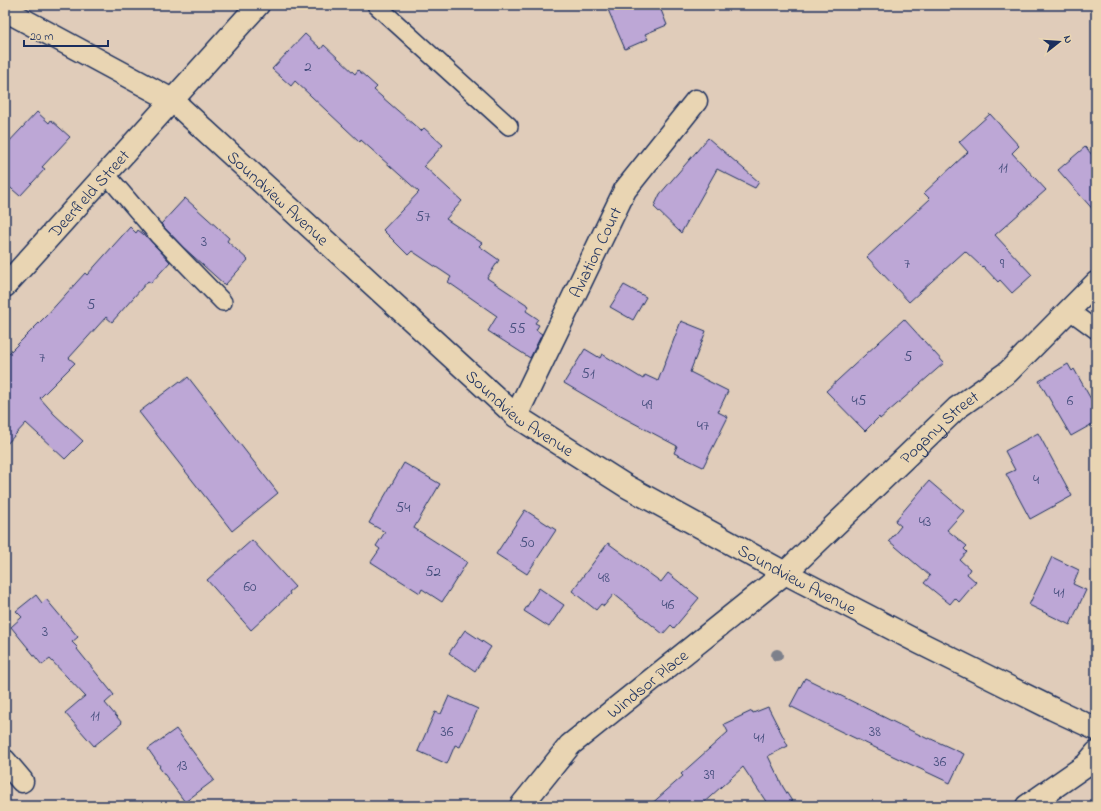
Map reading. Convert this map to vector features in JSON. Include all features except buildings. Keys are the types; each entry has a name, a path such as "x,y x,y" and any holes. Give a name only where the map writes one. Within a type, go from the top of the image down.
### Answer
{"street":[{"name":"Deerfield Street","path":"5,286 258,5"},
{"name":"Soundview Avenue","path":"5,10 172,100 516,416 626,486 785,573 934,650 1096,730"},
{"name":"Aviation Court","path":"516,416 625,190 696,101"},
{"name":"Pogany Street","path":"785,573 957,408 1008,372 1096,283"},
{"name":"Windsor Place","path":"521,806 570,745 785,573"},
{"path":"1027,806 1086,765 1096,753"},
{"path":"5,761 22,781"}],"lane":[{"path":"376,5 509,126"},
{"path":"106,174 158,235 223,302"},
{"path":"1070,311 1096,330"}]}
